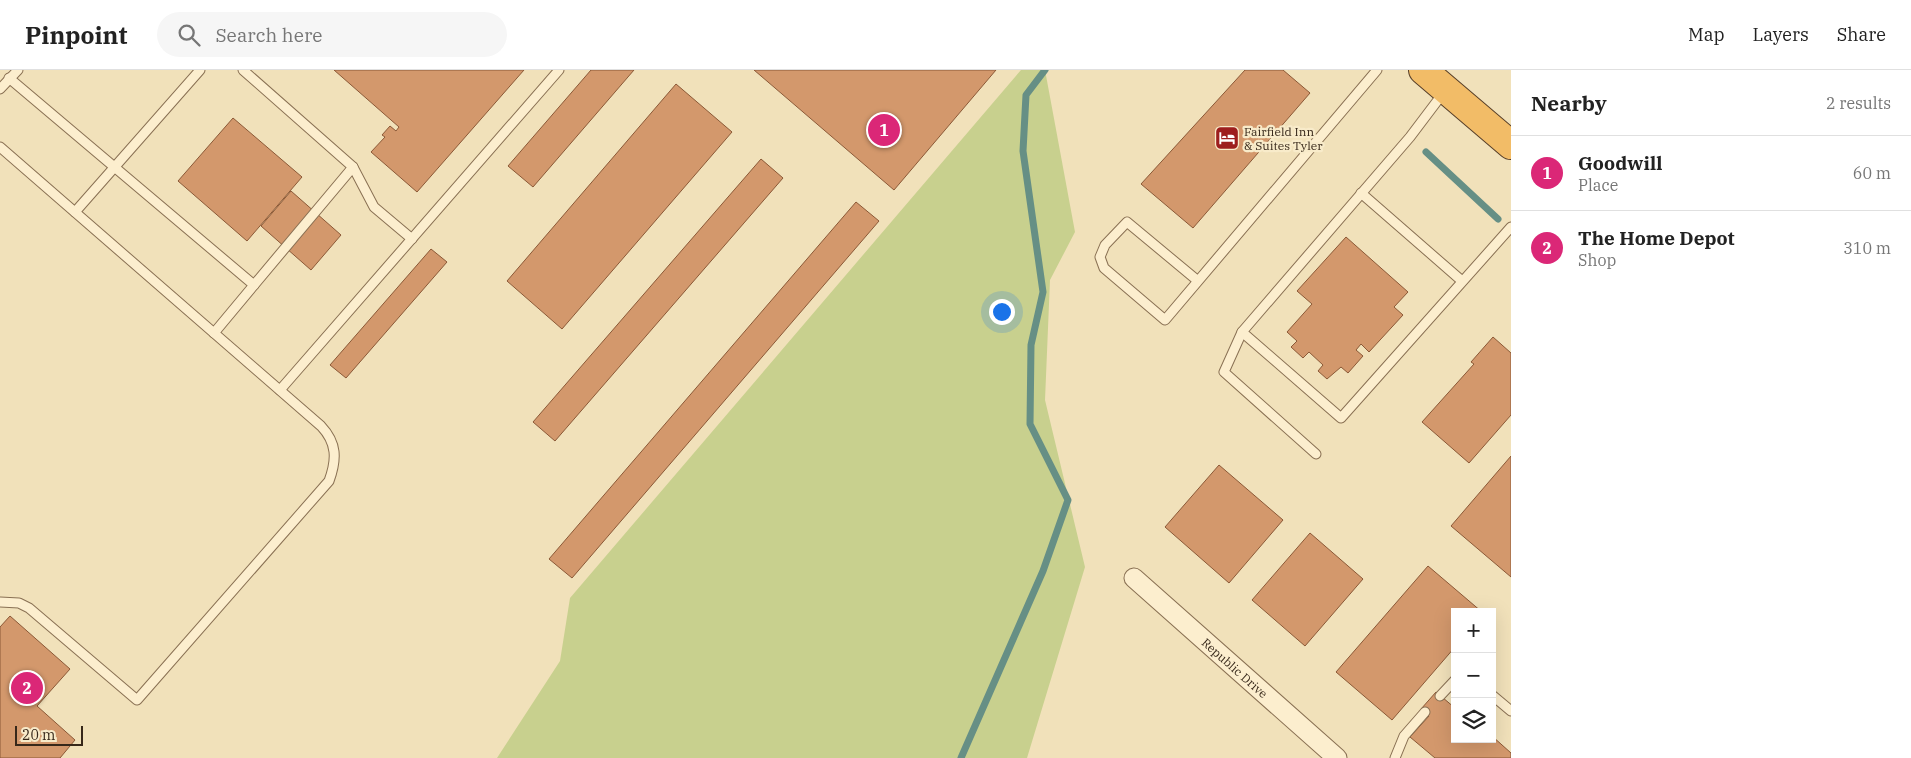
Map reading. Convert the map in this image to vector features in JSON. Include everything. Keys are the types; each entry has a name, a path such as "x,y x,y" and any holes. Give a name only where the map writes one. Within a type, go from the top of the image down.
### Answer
{"highway":[{"path":"1423,70 1511,145"}],"street":[{"name":"Republic Drive","path":"1134,578 1337,758"}],"lane":[{"path":"0,89 18,70"},
{"path":"75,212 200,70"},
{"path":"243,70 353,167 374,207 412,239"},
{"path":"280,390 558,70"},
{"path":"1198,281 1127,222 1105,245 1100,257 1104,268 1165,320 1377,70"},
{"path":"9,78 254,285"},
{"path":"1316,454 1224,372 1242,332 1410,137 1446,90"},
{"path":"0,147 280,390 331,436 334,448 334,459 328,481 138,700 29,608 19,603 0,602"},
{"path":"214,333 353,167"},
{"path":"1361,193 1462,281"},
{"path":"1242,332 1341,418 1511,227"},
{"path":"1440,696 1451,684"},
{"path":"1496,698 1511,711"},
{"path":"1395,758 1404,736 1425,712"}],"green space":[{"path":"1021,70 1045,70 1075,232 1050,280 1045,400 1085,567 1027,758 497,758 560,661 570,598"}],"building":[{"path":"334,70 524,70 417,192 371,152 385,137 382,135 390,126 396,131 399,127"},
{"path":"591,70 634,70 533,187 508,166"},
{"path":"754,70 996,70 894,190"},
{"name":"Fairfield Inn & Suites Tyler","path":"1245,70 1283,70 1310,93 1193,228 1141,184"},
{"path":"676,84 732,132 562,329 507,281"},
{"path":"233,118 302,177 247,241 178,181"},
{"path":"761,159 783,178 555,441 533,422"},
{"path":"291,191 341,235 311,270 261,226"},
{"path":"856,202 879,221 572,578 549,559"},
{"path":"1346,237 1408,292 1394,307 1403,315 1369,352 1361,344 1356,350 1363,356 1348,373 1341,367 1327,379 1318,371 1323,365 1309,352 1303,358 1291,347 1297,341 1287,332 1312,304 1297,291"},
{"path":"431,249 447,262 346,378 330,365"},
{"path":"1493,337 1511,353 1511,415 1469,463 1422,422 1474,364 1471,362"},
{"path":"1511,456 1511,577 1451,526"},
{"path":"1219,465 1283,520 1229,583 1165,527"},
{"path":"1310,533 1363,579 1305,646 1252,600"},
{"path":"1428,566 1477,608 1451,608 1451,652 1392,720 1336,672"},
{"path":"10,616 70,669 37,706 75,740 60,758 0,758 0,627"},
{"path":"1436,692 1451,705 1451,743 1496,743 1496,740 1511,753 1511,758 1435,758 1410,737 1429,716 1421,709"}],"waterway":[{"path":"961,758 1043,571 1068,500 1030,424 1031,345 1043,292 1023,151 1026,95 1045,70"},
{"path":"1426,152 1498,219"}],"place":[{"name":"Goodwill","path":"884,130"},
{"name":"Fairfield Inn & Suites Tyler","path":"1227,138"},
{"name":"The Home Depot","path":"27,688"}]}
